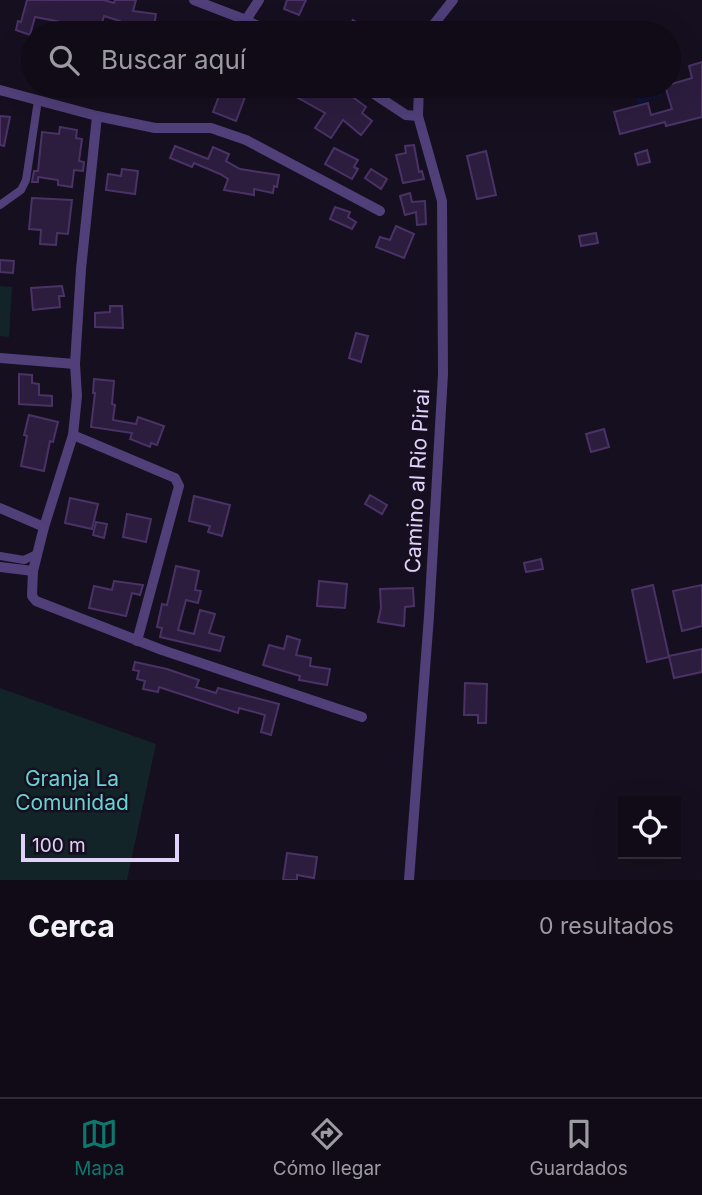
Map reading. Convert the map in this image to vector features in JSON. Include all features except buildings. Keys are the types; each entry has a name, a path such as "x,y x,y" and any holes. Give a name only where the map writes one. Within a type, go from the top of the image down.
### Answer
{"street":[{"path":"194,0 246,20 258,0"},
{"path":"436,21 453,0"},
{"path":"0,90 21,96"},
{"path":"30,98 155,128 211,128 246,140 380,211"},
{"path":"380,98 406,115 418,116"},
{"name":"Camino al Rio Pirai","path":"409,880 429,616 443,374 442,201 418,116 419,98"},
{"path":"0,205 21,190 26,180 38,100"},
{"path":"97,116 81,269 75,364 77,396 73,435 37,554 32,596 36,601 137,641 362,717"},
{"path":"0,358 75,364"},
{"path":"73,435 160,470 175,478 178,486 137,641"},
{"path":"0,508 44,527"},
{"path":"0,556 24,560 37,554"},
{"path":"0,567 33,572"}],"green space":[{"path":"0,286 12,287 9,337 0,336"},
{"name":"Granja La Comunidad","path":"0,688 156,744 127,880 0,880"}],"shaded area":[{"path":"636,98 657,98 638,104"}]}
